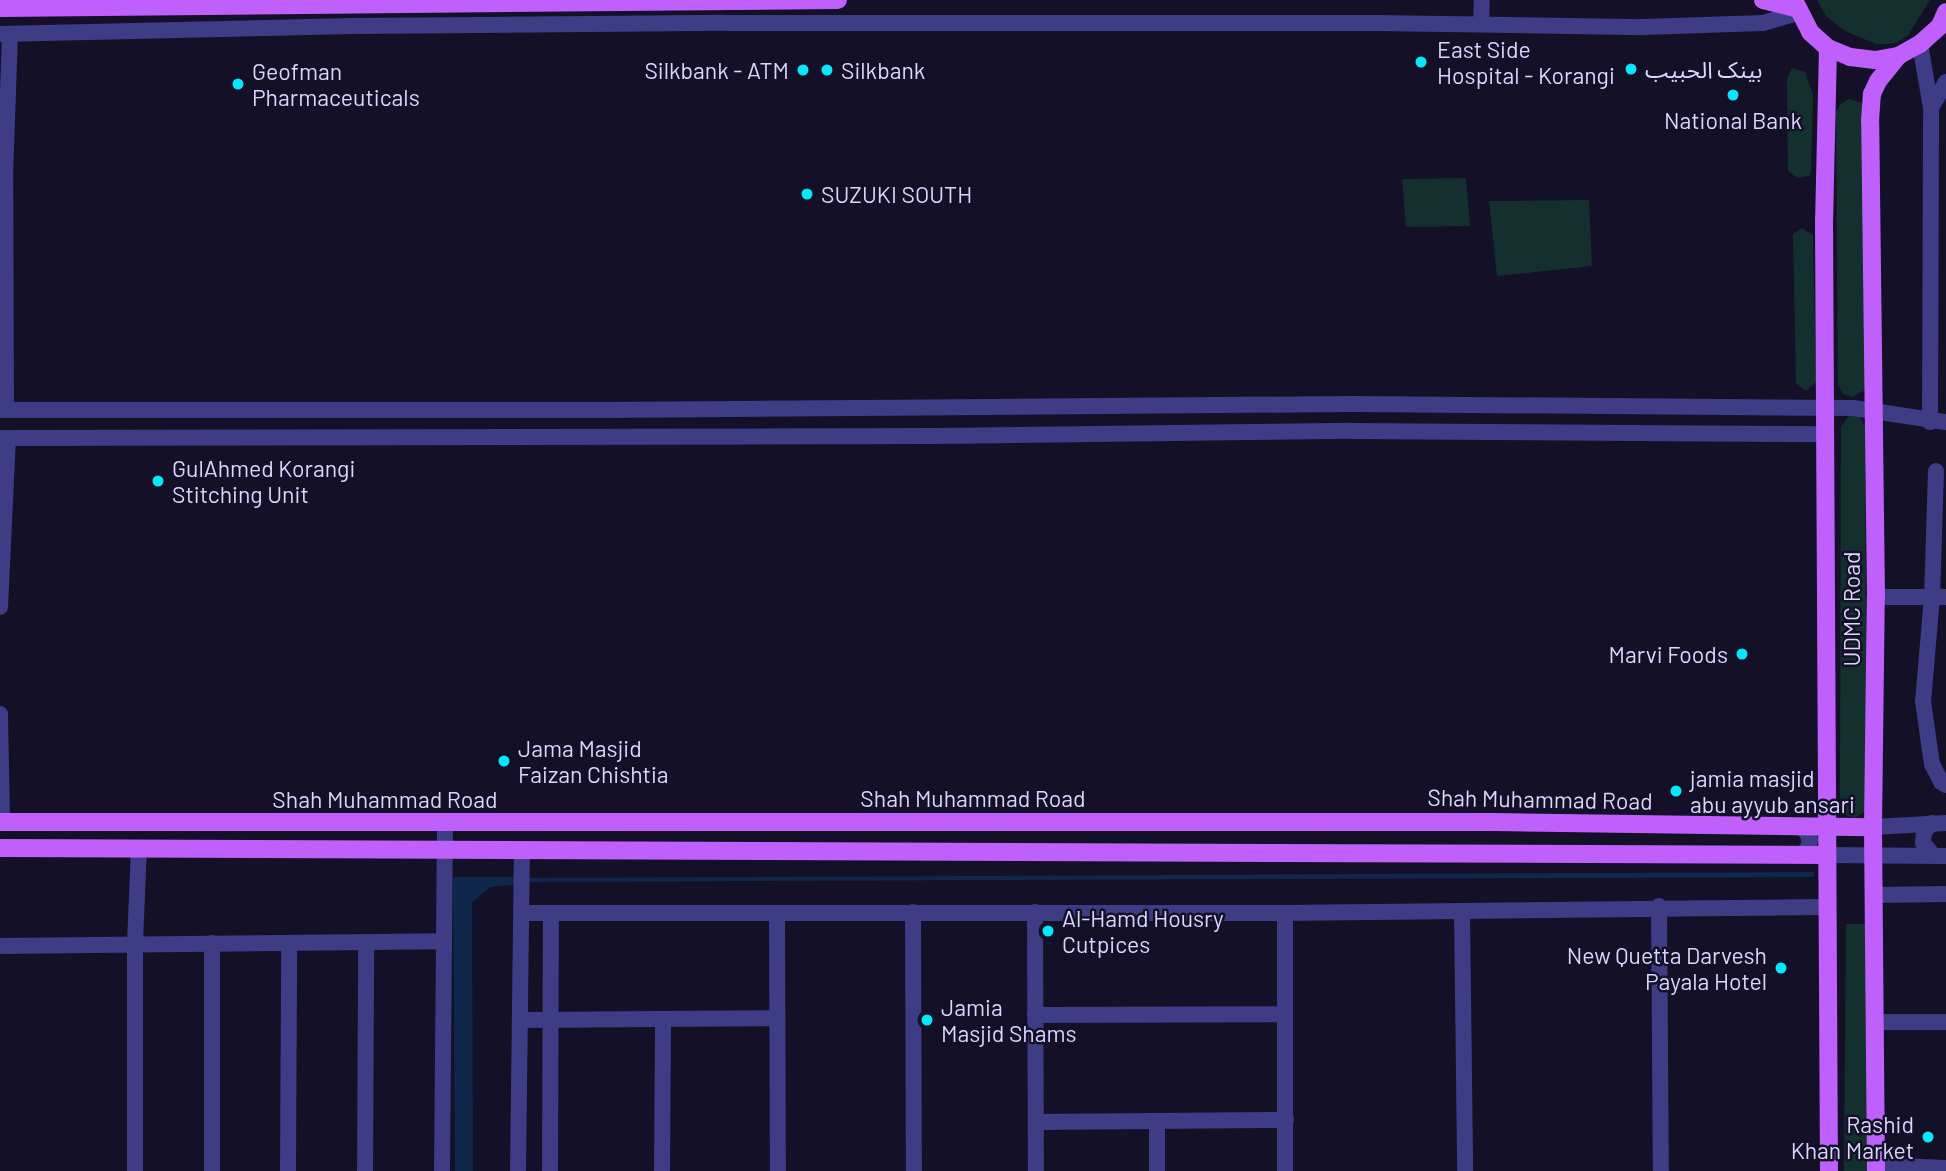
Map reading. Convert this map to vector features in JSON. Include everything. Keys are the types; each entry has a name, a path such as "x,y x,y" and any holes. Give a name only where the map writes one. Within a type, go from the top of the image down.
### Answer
{"main road":[{"path":"0,8 838,0"},
{"path":"1763,0 1796,7 1810,32 1828,48 1850,57 1874,60 1898,56 1920,44 1944,20"},
{"name":"UDMC Road","path":"1828,48 1824,188 1829,1171"},
{"name":"UDMC Road","path":"1876,1168 1873,827 1876,597 1870,121 1872,94 1878,80 1898,56"},
{"name":"Shah Muhammad Road","path":"1,822 445,824 1494,821 1873,827"},
{"path":"0,848 444,851 522,858 1827,855"}],"street":[{"path":"1480,23 1482,0"},
{"path":"1796,7 1763,23 1711,26 1480,23 711,23 354,26 5,34 3,409 601,410 1353,404 1825,408 1938,422 1931,108 1920,44"},
{"path":"1931,108 1946,82"},
{"path":"1353,404 1353,431"},
{"path":"1175,434 1176,406"},
{"path":"775,407 775,437"},
{"path":"932,436 933,407"},
{"path":"601,410 602,436"},
{"path":"0,607 4,438 775,437 1353,431 1825,434"},
{"path":"1936,471 1939,597 1923,701 1932,765 1941,782 1946,785"},
{"path":"1876,597 1939,597"},
{"path":"0,715 1,822"},
{"path":"1939,823 1924,832 1923,843 1940,856"},
{"name":"Shah Muhammad Road","path":"1873,827 1939,823"},
{"path":"442,1171 445,824"},
{"path":"1798,827 1806,831 1810,840 1808,849 1801,854"},
{"path":"135,1171 135,943 139,848"},
{"path":"1827,855 1940,856"},
{"path":"518,1171 522,858"},
{"path":"1874,895 1946,894"},
{"path":"522,914 1285,913 1462,912 1658,906 1826,907"},
{"path":"1658,906 1661,1171"},
{"path":"913,912 914,1171"},
{"path":"1035,912 1036,1171"},
{"path":"1462,912 1465,1171"},
{"path":"550,1171 551,913"},
{"path":"1285,913 1285,1171"},
{"path":"777,914 778,1171"},
{"path":"0,946 442,941"},
{"path":"212,943 212,1171"},
{"path":"288,1171 289,943"},
{"path":"365,1171 366,943"},
{"path":"1035,1015 1286,1014"},
{"path":"520,1020 777,1018"},
{"path":"662,1171 663,1019"},
{"path":"1874,1022 1946,1022"},
{"path":"1036,1122 1286,1120"},
{"path":"1157,1121 1157,1171"},
{"path":"1876,1168 1946,1168"}],"green space":[{"path":"1817,0 1930,0 1908,35 1897,43 1876,44 1845,31 1826,16"},
{"path":"1792,68 1805,72 1813,95 1811,172 1809,176 1797,178 1788,171 1787,79"},
{"path":"1849,99 1863,103 1865,390 1852,397 1843,394 1838,385 1836,112 1841,104"},
{"path":"1466,178 1470,226 1406,227 1402,179"},
{"path":"1589,200 1592,266 1497,276 1489,201"},
{"path":"1802,228 1813,235 1816,382 1806,391 1796,383 1793,234"},
{"path":"1849,415 1860,417 1865,427 1867,810 1855,818 1845,815 1840,807 1841,427"},
{"path":"1846,924 1869,924 1867,1171 1844,1171"}],"water":[{"path":"1814,872 1814,877 526,882 525,878"},
{"path":"453,877 514,877 513,885 490,887 472,903 473,1171 455,1171"}],"place":[{"name":"East Side Hospital - Korangi","path":"1421,62"},
{"name":"بينک الحبيب","path":"1631,69"},
{"name":"Silkbank - ATM","path":"803,70"},
{"name":"Silkbank","path":"827,70"},
{"name":"Geofman Pharmaceuticals","path":"238,84"},
{"name":"National Bank","path":"1733,95"},
{"name":"SUZUKI SOUTH","path":"807,194"},
{"name":"GulAhmed Korangi Stitching Unit","path":"158,481"},
{"name":"Marvi Foods","path":"1742,654"},
{"name":"Jama Masjid Faizan Chishtia","path":"504,761"},
{"name":"jamia masjid abu ayyub ansari","path":"1676,791"},
{"name":"Al-Hamd Housry Cutpices","path":"1048,931"},
{"name":"New Quetta Darvesh Payala Hotel","path":"1781,968"},
{"name":"Jamia Masjid Shams","path":"927,1020"},
{"name":"Rashid Khan Market","path":"1928,1137"}]}
